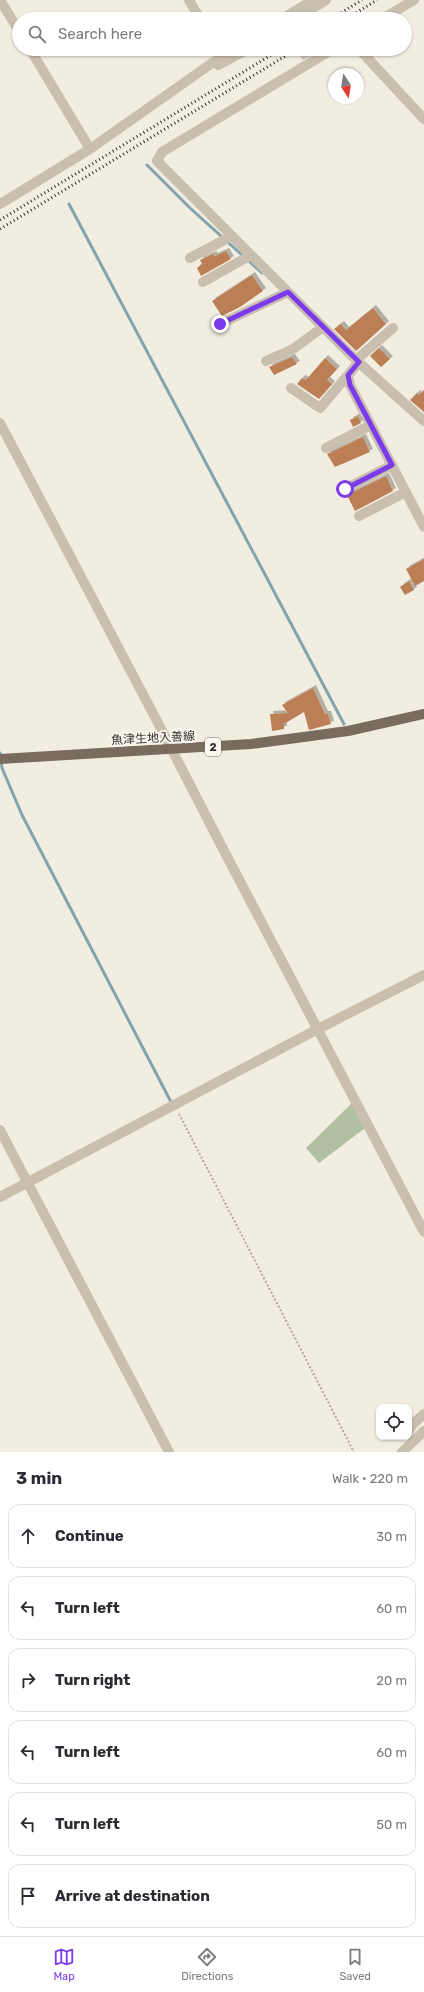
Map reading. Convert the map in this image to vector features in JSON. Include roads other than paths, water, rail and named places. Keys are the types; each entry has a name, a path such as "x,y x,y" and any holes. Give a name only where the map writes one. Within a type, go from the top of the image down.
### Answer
{"main road":[{"name":"魚津生地入善線","path":"0,760 251,744 321,736 424,714"}],"street":[{"path":"0,0 12,20"},
{"path":"189,0 196,12"},
{"path":"293,12 313,0"},
{"path":"307,12 326,0"},
{"path":"394,12 414,0"},
{"path":"34,56 90,149"},
{"path":"0,204 90,149 194,74 215,56"},
{"path":"194,74 203,74 235,56"},
{"path":"321,56 162,152 157,161 357,361 424,421"},
{"path":"366,56 424,119"},
{"path":"190,258 232,236"},
{"path":"203,282 251,255"},
{"path":"220,324 288,292"},
{"path":"266,361 293,349 323,327"},
{"path":"291,388 320,408 348,375 357,361 393,328"},
{"path":"348,375 350,385 424,527"},
{"path":"0,423 172,750 316,1030 424,1232"},
{"path":"326,448 371,426"},
{"path":"345,489 392,465"},
{"path":"359,516 406,492"},
{"path":"0,1197 28,1184 316,1030 424,975"},
{"path":"0,1130 168,1452"},
{"path":"412,1426 424,1414"},
{"path":"402,1452 424,1431"},
{"path":"398,1452 404,1440"}],"waterway":[{"path":"147,165 190,208 262,273"},
{"path":"69,204 344,724"},
{"path":"0,753 2,768 22,815 171,1102"}],"tunnel":[{"path":"306,56 310,63"}],"railway":[{"path":"342,12 362,0"},
{"path":"357,12 377,0"},
{"path":"0,220 269,56"},
{"path":"0,229 285,56"}]}
